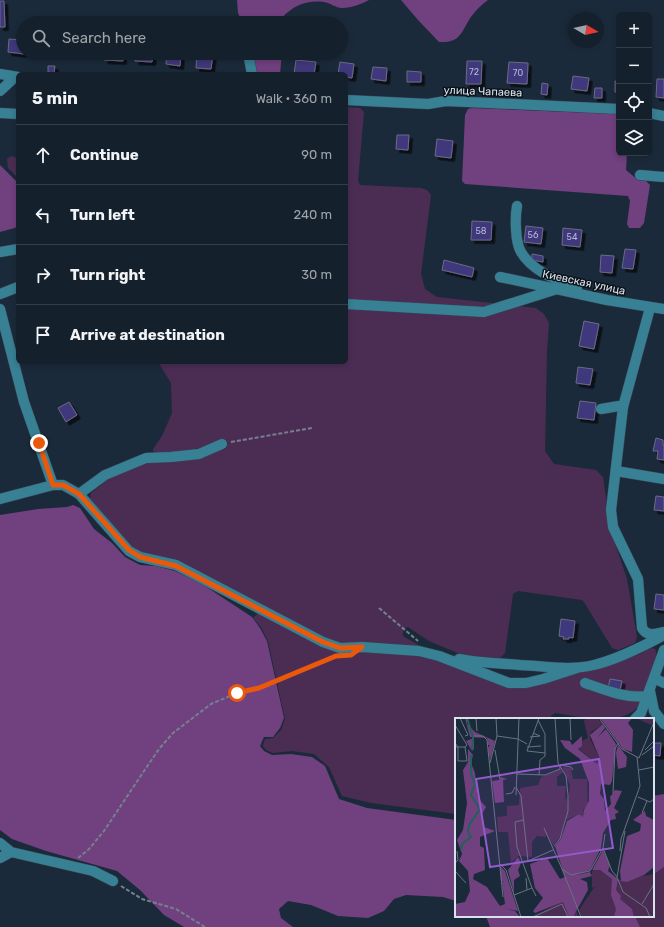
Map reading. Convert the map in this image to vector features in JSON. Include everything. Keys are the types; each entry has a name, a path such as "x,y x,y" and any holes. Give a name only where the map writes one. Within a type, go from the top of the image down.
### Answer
{"street":[{"path":"249,60 252,72"},
{"path":"0,74 16,77"},
{"path":"0,91 16,78"},
{"name":"улица Чапаева","path":"348,100 428,104 446,101 616,109"},
{"path":"0,113 16,114"},
{"path":"652,114 664,116"},
{"path":"640,175 664,177"},
{"path":"517,206 515,218 518,240 520,251 526,258 546,275 607,300"},
{"path":"0,252 16,249"},
{"name":"Киевская улица","path":"500,277 607,300 664,309"},
{"path":"0,294 16,288"},
{"path":"348,304 484,312 557,289"},
{"path":"650,308 624,407 611,510 613,527 638,579 642,628 645,633 648,634 664,634"},
{"path":"0,309 24,402 53,485"},
{"path":"600,409 624,407"},
{"path":"79,494 106,475 146,458 199,454 222,444"},
{"path":"616,471 664,480"},
{"path":"0,499 53,485 63,485 79,494 129,550 140,557 176,566 323,642 340,648 362,647 419,651 439,656 490,663 577,668"},
{"path":"439,656 509,683 526,683 577,668 594,665 617,657 636,650 664,634"},
{"path":"636,718 641,713 649,694 664,650"},
{"path":"654,678 664,683"},
{"path":"585,683 625,695 641,697 649,694"},
{"path":"649,694 654,711 664,724"},
{"path":"0,843 11,852 93,871 113,881"},
{"path":"0,858 11,852"}],"path":[{"path":"222,444 312,428"},
{"path":"380,608 408,632"},
{"path":"70,865 89,849 104,832 114,814 124,802 159,749 173,733 211,704 237,693 259,688 336,656"},
{"path":"113,881 142,900 176,909 206,927"}],"shaded area":[{"path":"237,0 369,0 353,7 346,8 324,2 301,4 284,16 240,16"},
{"path":"401,0 488,0 473,15 458,37 451,41 439,42"},
{"path":"255,60 281,60 280,72 256,72"},
{"path":"348,107 360,108 364,112 358,181 360,185 421,188 427,190 431,195 421,274 425,289 437,297 536,308 544,314 549,323 545,451 554,464 596,470 603,477 611,531 627,579 637,637 635,643 618,650 612,648 582,600 518,591 513,594 505,653 500,658 465,656 429,641 408,627 403,629 403,636 420,646 340,645 206,576 140,556 129,547 90,500 91,493 110,478 147,462 171,462 200,459 226,448 228,443 225,439 179,453 161,453 153,451 162,436 172,413 171,383 159,364 348,364"},
{"path":"468,109 616,114 616,156 627,156 626,170 638,180 646,181 650,185 644,223 640,228 629,228 627,224 630,201 628,196 465,184 462,181 465,115"},
{"path":"11,156 16,157 16,176 8,168 7,159"},
{"path":"0,165 16,181 16,228 0,232"},
{"path":"73,505 80,508 94,529 112,543 125,557 140,565 156,566 175,571 202,584 252,617 267,641 284,718 280,728 273,737 264,737 260,746 264,751 272,755 291,754 312,757 325,766 339,799 367,808 455,820 455,901 443,897 406,895 394,899 384,911 368,918 338,916 311,905 288,901 279,909 281,918 293,927 184,927 164,915 140,890 117,871 46,851 12,839 0,830 0,515 38,509 67,507"},
{"path":"257,614 261,614 322,646 419,655 465,670 492,682 508,687 603,667 640,654 651,648 655,649 656,659 638,707 618,718 586,718 555,713 551,716 551,718 455,718 455,814 371,803 342,796 329,767 314,754 292,751 273,753 266,750 263,746 265,739 273,738 281,730 285,719 268,641 261,627 253,618"},
{"path":"664,794 664,867 654,874 654,796"},
{"path":"664,867 664,927 640,927 635,917 654,917 654,874"},
{"path":"486,917 635,917 640,927 490,927"}],"building":[{"path":"0,1 4,1 5,27 0,27"},
{"path":"9,39 16,40 16,53 8,52"},
{"path":"135,60 152,60 152,62"},
{"path":"166,60 180,60 180,66 166,64"},
{"path":"197,60 212,60 211,69 196,68"},
{"path":"296,60 316,62 314,72 294,72"},
{"path":"467,61 482,61 481,84 466,84"},
{"path":"340,62 354,64 352,78 348,77 348,72 338,72"},
{"path":"509,62 528,63 527,84 507,83"},
{"path":"48,66 55,66 54,72 48,72"},
{"path":"373,67 387,68 386,81 371,79"},
{"path":"407,71 421,72 421,82 407,82"},
{"path":"573,76 589,78 587,91 571,89"},
{"path":"657,79 664,79 664,98 656,97"},
{"path":"615,81 616,81 616,92"},
{"path":"542,83 548,84 547,95 541,94"},
{"path":"595,88 602,88 602,98 594,98"},
{"path":"397,135 409,135 408,150 396,149"},
{"path":"437,139 453,141 451,158 435,156"},
{"path":"472,221 492,222 491,240 471,240"},
{"path":"526,226 543,228 541,244 524,242"},
{"path":"563,228 582,230 580,247 562,245"},
{"path":"625,249 636,250 633,269 622,268"},
{"path":"532,254 543,256 543,262 532,260"},
{"path":"601,255 614,256 612,273 600,272"},
{"path":"444,260 474,268 472,277 442,270"},
{"path":"584,321 599,324 594,349 579,346"},
{"path":"578,367 593,369 590,385 576,383"},
{"path":"580,401 596,403 594,420 577,418"},
{"path":"69,402 77,415 66,422 58,408"},
{"path":"656,438 663,440 664,460 657,459 658,451 653,451"},
{"path":"656,496 664,497 664,511 654,510"},
{"path":"656,594 664,595 664,610 654,609"},
{"path":"561,619 575,621 573,638 569,637 569,639 563,639 564,637 559,636"},
{"path":"610,679 622,681 620,690 608,688"},
{"path":"654,743 661,743 660,756 654,755"}],"route":[{"path":"39,443 53,485 63,485 79,494 129,550 140,557 176,566 204,579 323,642 340,648 362,647 351,655 336,656 259,688 237,693"}]}
